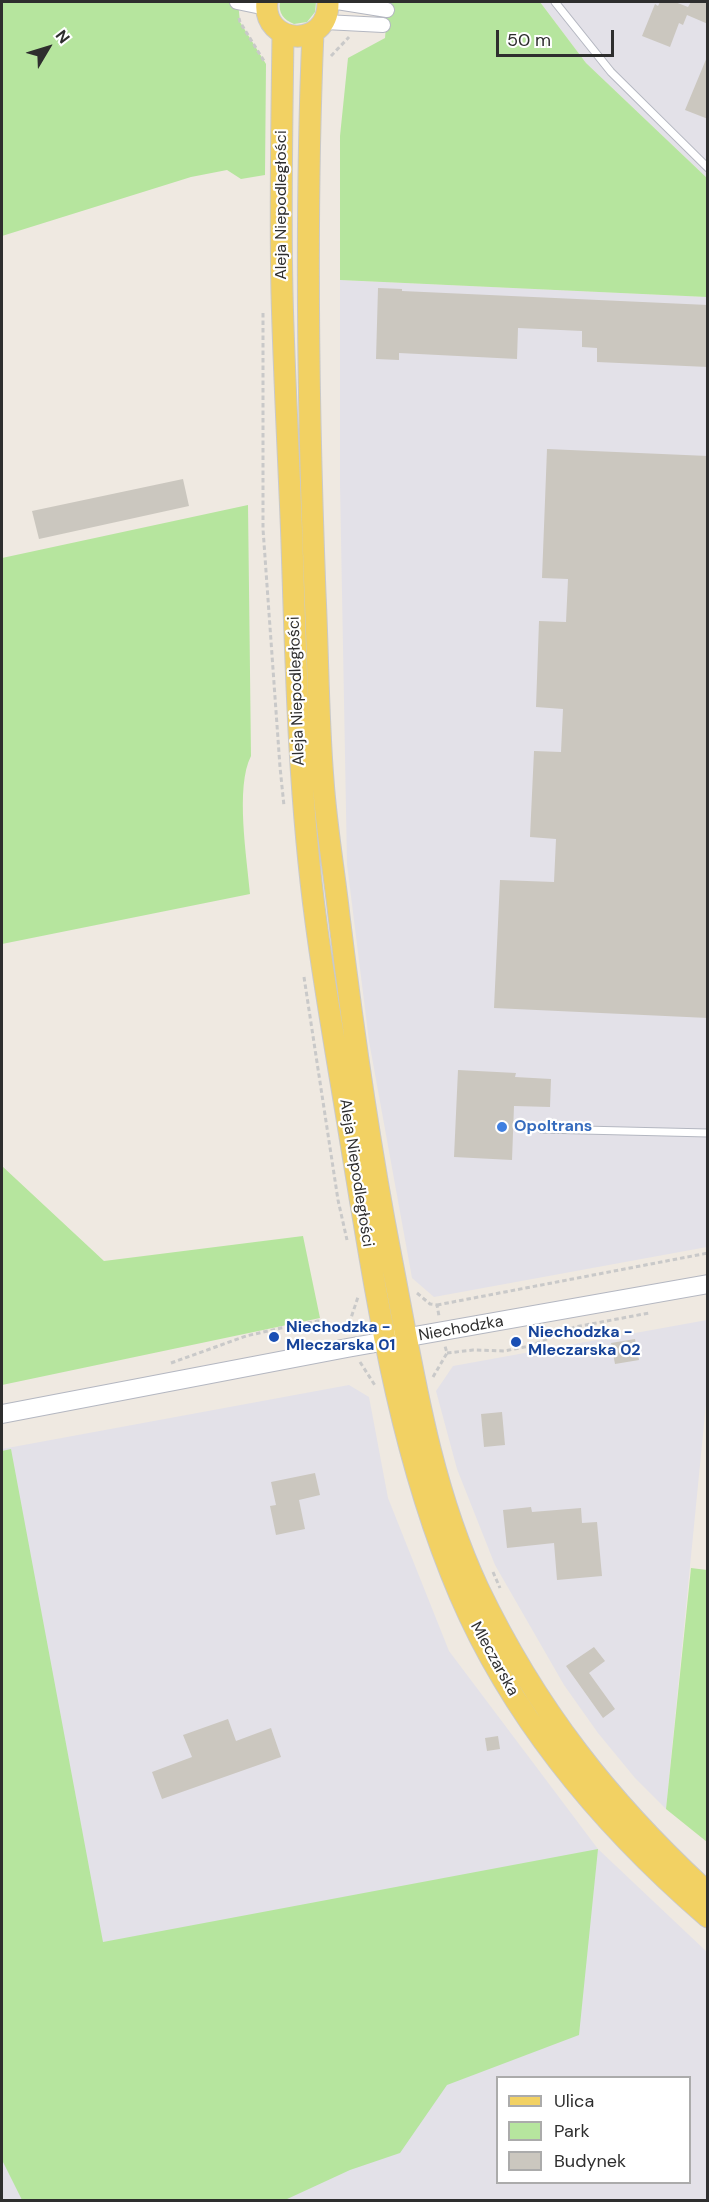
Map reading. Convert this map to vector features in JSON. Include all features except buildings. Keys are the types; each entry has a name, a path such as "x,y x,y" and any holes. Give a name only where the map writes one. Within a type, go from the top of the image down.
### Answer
{"main road":[{"path":"267,5 269,18 274,27 283,33 302,37 322,19"},
{"name":"Aleja Niepodległości","path":"322,19 309,299 311,484 323,782 387,1290"},
{"name":"Aleja Niepodległości","path":"283,33 282,291 300,766 316,921 396,1340"},
{"name":"Mleczarska","path":"396,1340 416,1392 429,1452 455,1532 478,1587 505,1640 539,1699 580,1758 664,1852 708,1893"},
{"name":"Mleczarska","path":"396,1340 397,1397 415,1468 460,1596 488,1651 525,1714 600,1813 651,1866 708,1917"}],"street":[{"path":"238,2 267,5"},
{"path":"337,2 387,9"},
{"path":"322,19 383,25"},
{"name":"Niechodzka","path":"2,1414 708,1284"}],"lane":[{"path":"555,2 610,72 708,168"},
{"path":"541,1129 708,1133"}],"path":[{"path":"238,2 240,22 266,64"},
{"path":"263,312 263,529 285,814"},
{"path":"303,967 338,1200 348,1244"},
{"path":"168,1364 246,1336 281,1328 318,1321 325,1322 333,1328 349,1324 359,1296 387,1290 409,1287 430,1304 437,1305 708,1253"},
{"path":"428,1384 447,1353 437,1305"},
{"path":"447,1353 473,1350 504,1351 530,1346 574,1327 654,1312"},
{"path":"490,1567 500,1588"}],"shaded area":[{"path":"540,2 707,2 707,178 586,63"},
{"path":"340,280 707,297 707,1247 434,1297 412,1278 369,1041 347,864 340,484"},
{"path":"707,1320 707,1394 666,1809 635,1778 598,1733 564,1685 495,1565 457,1469 436,1391 453,1366"},
{"path":"349,1385 369,1397 388,1498 449,1651 598,1849 707,1952 707,2200 2,2200 2,1449"}],"green space":[{"path":"2,2 238,2 240,22 266,64 265,175 241,179 227,170 191,177 2,236"},
{"path":"280,2 316,2 315,12 307,22 294,24 282,16"},
{"path":"388,2 540,2 586,63 707,178 707,297 340,280 340,136 348,58 385,38"},
{"path":"248,505 251,756 246,769 243,804 250,894 2,944 2,558"},
{"path":"2,1166 104,1261 303,1236 320,1318 2,1385"},
{"path":"11,1449 103,1942 598,1849 579,2035 447,2085 400,2153 350,2170 285,2200 22,2200 2,2160 2,1451"},
{"path":"691,1568 707,1570 707,1842 666,1809"}],"place":[{"name":"Opoltrans","path":"502,1127"},
{"name":"Niechodzka - Mleczarska 01","path":"274,1337"},
{"name":"Niechodzka - Mleczarska 02","path":"516,1342"}]}
